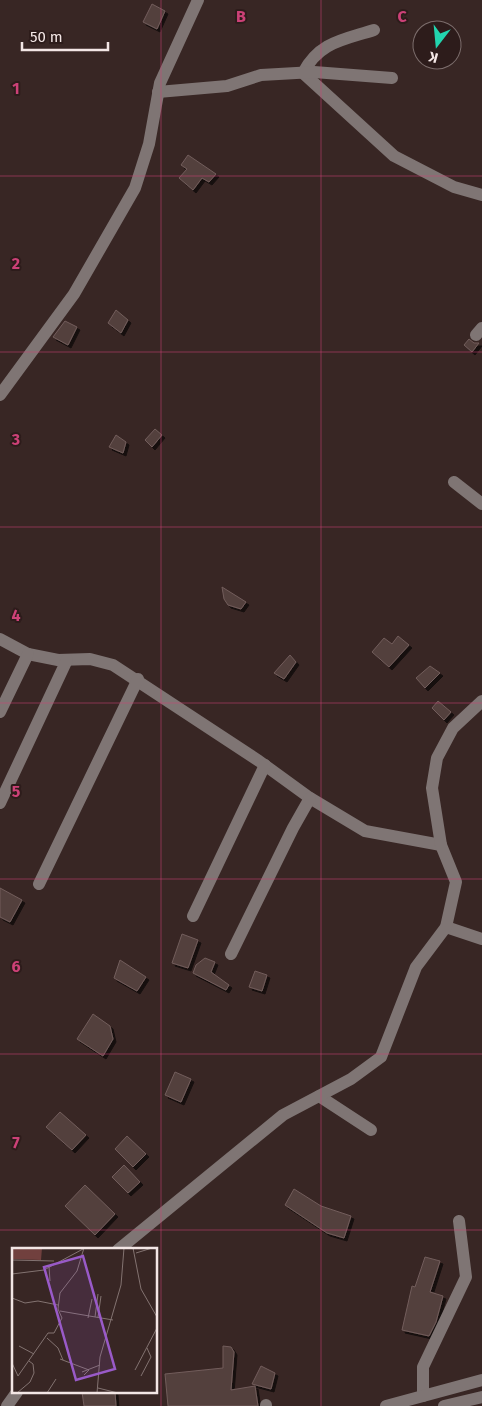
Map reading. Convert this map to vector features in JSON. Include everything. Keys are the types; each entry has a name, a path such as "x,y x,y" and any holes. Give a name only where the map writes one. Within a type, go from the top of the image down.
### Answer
{"street":[{"path":"0,395 74,294 135,188 149,144 160,83 198,0"},
{"path":"303,73 312,57 336,42 374,30"},
{"path":"158,92 226,86 260,75 314,72 392,78"},
{"path":"303,73 394,156 454,187 482,195"},
{"path":"454,482 482,504"},
{"path":"0,639 28,654 67,660 90,659 113,665 138,679 265,765 310,798 365,832 441,844"},
{"path":"0,712 28,654"},
{"path":"0,803 67,660"},
{"path":"39,884 138,679"},
{"path":"120,1248 282,1115 351,1080 381,1057 416,967 446,927 456,882 441,844 432,788 438,758 452,728 482,701"},
{"path":"193,916 265,765"},
{"path":"231,954 293,828 310,798"},
{"path":"446,927 482,939"},
{"path":"319,1096 371,1130"},
{"path":"423,1396 423,1367 466,1277 459,1221"},
{"path":"386,1406 482,1380"},
{"path":"7,1406 16,1394"},
{"path":"444,1406 482,1397"}],"building":[{"path":"152,4 165,11 157,29 143,22"},
{"path":"188,155 216,174 209,182 202,178 193,190 179,178 187,169 181,165"},
{"path":"116,310 128,320 121,333 108,323"},
{"path":"65,321 77,327 68,345 53,337"},
{"path":"469,339 474,343 479,343 472,352 464,345"},
{"path":"155,429 162,435 152,447 145,440"},
{"path":"116,435 126,442 123,453 109,447"},
{"path":"222,587 246,602 241,609 228,605 224,599"},
{"path":"398,636 409,645 389,667 372,652 384,638 392,644"},
{"path":"290,655 296,662 284,679 274,673"},
{"path":"430,666 440,673 425,688 416,678"},
{"path":"438,701 451,712 444,720 432,708"},
{"path":"0,888 22,900 10,922 0,917"},
{"path":"182,934 198,940 188,968 172,963"},
{"path":"205,958 215,962 211,972 229,985 226,990 193,973 196,965"},
{"path":"120,960 146,977 137,991 114,978"},
{"path":"255,971 267,975 262,991 249,987"},
{"path":"93,1014 110,1026 113,1039 103,1056 77,1039"},
{"path":"175,1072 191,1079 181,1102 165,1095"},
{"path":"60,1112 86,1135 72,1150 46,1127"},
{"path":"127,1136 146,1154 133,1167 115,1149"},
{"path":"124,1165 140,1182 128,1193 112,1177"},
{"path":"85,1185 115,1214 95,1235 65,1206"},
{"path":"294,1189 321,1206 351,1216 344,1238 327,1233 285,1205"},
{"path":"425,1257 440,1261 430,1292 443,1296 436,1322 429,1336 402,1330 412,1286 415,1287"},
{"path":"223,1346 231,1347 234,1352 231,1390 255,1386 258,1406 168,1406 165,1374 223,1368"},
{"path":"261,1366 275,1373 271,1389 252,1384"},
{"path":"82,1394 115,1394 116,1406 84,1406"}]}
